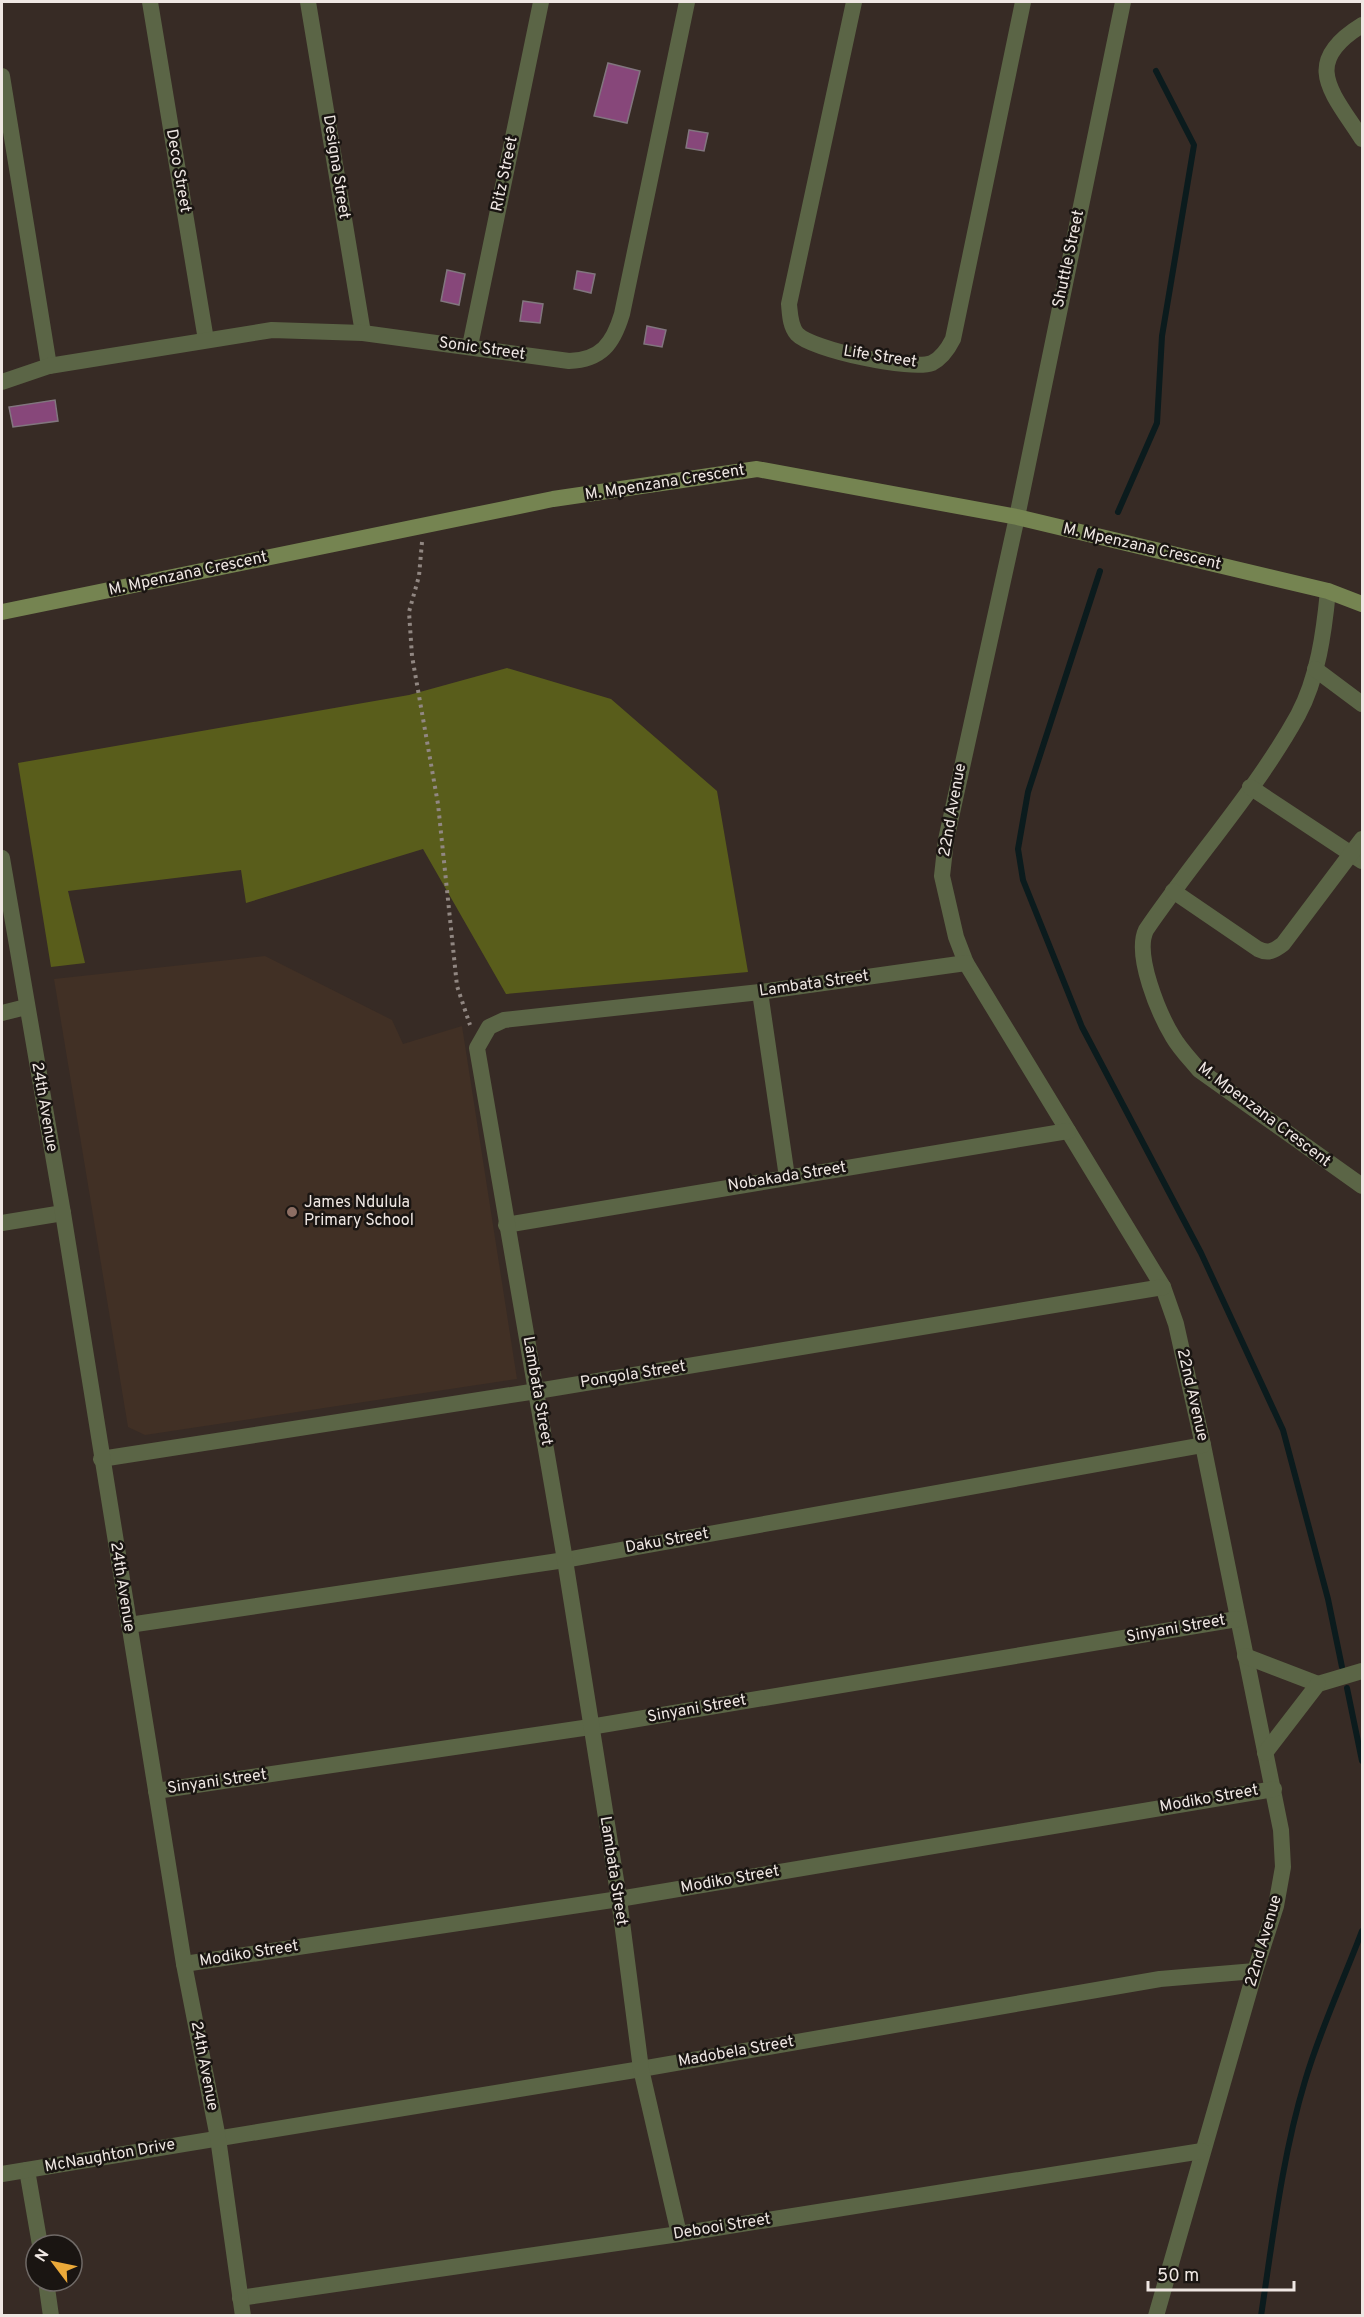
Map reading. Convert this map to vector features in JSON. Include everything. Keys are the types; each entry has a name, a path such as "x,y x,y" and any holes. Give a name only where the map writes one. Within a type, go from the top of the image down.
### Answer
{"main road":[{"name":"M. Mpenzana Crescent","path":"2,612 553,499 757,469 1017,517 1328,591 1362,604"}],"street":[{"name":"Deco Street","path":"150,2 206,340"},
{"name":"Designa Street","path":"308,2 363,333"},
{"name":"Ritz Street","path":"470,346 541,2"},
{"name":"Sonic Street","path":"2,382 50,366 272,330 363,333 568,361 592,358 609,346 622,314 687,2"},
{"name":"Life Street","path":"854,2 789,304 791,322 796,333 806,341 828,349 921,365 939,358 953,339 1023,2"},
{"name":"Shuttle Street","path":"1017,517 1123,2"},
{"path":"1362,25 1337,41 1331,49 1326,67 1331,89 1362,139"},
{"path":"2,76 50,366"},
{"name":"22nd Avenue","path":"1017,517 946,840 942,876 956,938 966,963 1163,1287 1176,1324 1274,1788 1283,1867 1276,1906 1202,2151 1156,2316"},
{"name":"M. Mpenzana Crescent","path":"1328,591 1315,669 1299,714 1250,787 1146,930 1142,947 1156,996 1172,1036 1199,1070 1362,1186"},
{"path":"1315,669 1362,704"},
{"path":"1250,787 1357,857"},
{"path":"1173,891 1257,949 1264,952 1274,951 1283,944 1357,857 1362,839"},
{"name":"24th Avenue","path":"2,858 63,1213 184,1964 218,2138 243,2316"},
{"name":"Lambata Street","path":"679,2234 641,2069 619,1899 565,1560 477,1048 489,1027 504,1020 760,992 966,963"},
{"path":"760,992 787,1177"},
{"path":"2,1013 26,1007"},
{"name":"Nobakada Street","path":"506,1225 1068,1131"},
{"path":"2,1223 63,1213"},
{"name":"Pongola Street","path":"101,1459 537,1391 1163,1287"},
{"name":"Daku Street","path":"129,1625 565,1560 1203,1445"},
{"name":"Sinyani Street","path":"156,1791 590,1727 1237,1619"},
{"path":"1245,1656 1318,1684"},
{"path":"1265,1753 1318,1684 1362,1671"},
{"name":"Modiko Street","path":"184,1964 619,1899 1274,1788"},
{"name":"Madobela Street","path":"218,2138 641,2069 1161,1979 1255,1971"},
{"name":"McNaughton Drive","path":"2,2174 218,2138"},
{"name":"Debooi Street","path":"240,2298 679,2234 1202,2151"},
{"path":"27,2170 38,2233"},
{"path":"48,2293 51,2316"}],"path":[{"path":"423,526 419,576 409,612 412,656 438,804 457,986 477,1048"}],"shaded area":[{"name":"James Ndulula Primary School","path":"265,956 392,1020 403,1044 462,1026 517,1379 145,1435 128,1427 54,979"}],"green space":[{"path":"507,668 611,699 717,791 748,972 506,994 423,849 246,903 241,870 68,891 85,963 51,967 18,763 409,695"}],"building":[{"path":"608,63 640,71 627,123 594,116"},
{"path":"689,130 708,133 704,151 686,148"},
{"path":"447,270 465,274 459,305 441,301"},
{"path":"577,271 595,274 591,293 574,289"},
{"path":"523,301 543,304 540,323 520,321"},
{"path":"647,326 666,330 662,347 644,344"},
{"path":"55,400 58,421 13,427 9,407"}],"waterway":[{"path":"1118,512 1157,423 1162,336 1194,145 1156,71"},
{"path":"1100,571 1028,792 1018,849 1023,880 1082,1027 1201,1253 1283,1430 1328,1599 1342,1667"},
{"path":"1347,1688 1362,1761"},
{"path":"1261,2316 1279,2197 1297,2110 1318,2043 1362,1931"}],"place":[{"name":"James Ndulula Primary School","path":"292,1212"}]}
